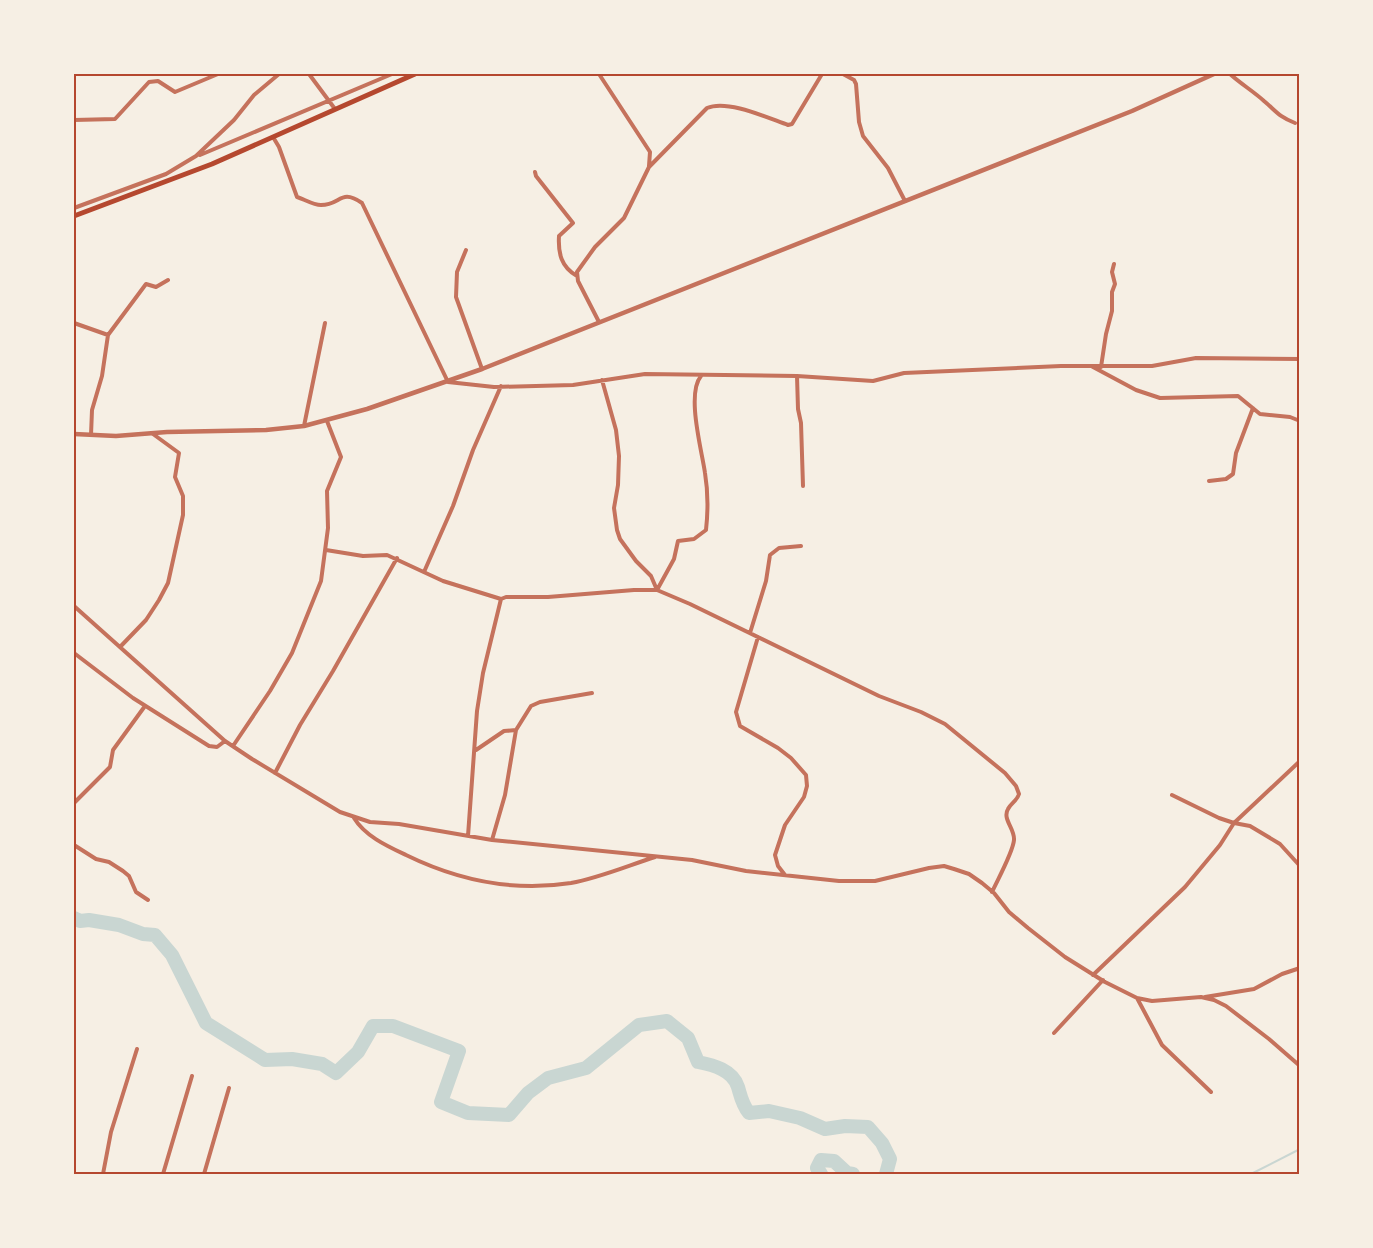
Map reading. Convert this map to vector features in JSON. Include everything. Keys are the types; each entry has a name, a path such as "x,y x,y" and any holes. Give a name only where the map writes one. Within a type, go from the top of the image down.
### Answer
{"main road":[{"path":"74,216 212,164 415,74"}],"street":[{"path":"74,120 115,119 149,82 158,81 175,92 218,74"},
{"path":"196,156 234,120 254,95 279,74"},
{"path":"309,74 336,110"},
{"path":"74,208 166,174 196,156 392,74"},
{"path":"599,74 650,152 649,167"},
{"path":"577,276 579,268 595,247 624,218 649,167 707,108 719,105 741,109 788,125 792,124 822,74"},
{"path":"843,74 854,80 856,84 859,122 863,136 888,168 904,201"},
{"path":"74,434 116,436 266,430 327,421 482,369 1132,111 1214,74"},
{"path":"1230,74 1266,102 1282,118 1295,123"},
{"path":"273,137 279,147 297,197 319,206 332,203 343,196 352,196 362,203 448,382"},
{"path":"535,171 536,176 573,223 559,236 558,252 570,272 577,276 599,322"},
{"path":"466,250 458,272 456,297 482,369"},
{"path":"1101,366 1112,311 1112,292 1115,284 1112,272 1114,264"},
{"path":"91,435 92,410 102,376 108,335 146,284 156,287 168,280"},
{"path":"74,322 108,335"},
{"path":"304,426 324,323"},
{"path":"448,382 501,386 573,385 645,374 797,376 873,381 904,373 1061,366 1152,366 1196,358 1299,359"},
{"path":"1093,367 1136,390 1160,398 1238,396 1260,414 1290,417 1299,421"},
{"path":"657,590 674,559 678,541 694,539 705,530 707,489 699,447 695,398 696,384 701,375"},
{"path":"797,376 803,486"},
{"path":"602,380 616,430 618,477 614,508 617,530 620,539 636,561 651,576 657,590"},
{"path":"424,572 501,386"},
{"path":"1209,481 1226,479 1233,474 1236,453 1253,408"},
{"path":"233,746 292,653 321,581 328,528 327,491 341,457 327,421"},
{"path":"120,647 146,620 168,583 183,515 183,496 176,477 180,453 151,433"},
{"path":"750,633 766,581 770,555 779,548 801,546"},
{"path":"326,550 363,556 387,555 442,581 501,599 657,590 879,696 945,724 1011,779 1020,794 1007,810 1006,816 1013,831 1014,842 992,892"},
{"path":"275,773 300,725 397,558"},
{"path":"468,836 477,711 483,673 501,599"},
{"path":"74,606 225,741 340,812 353,817 370,822 399,824 492,840 692,860 730,869 838,881 875,881 929,867 944,866 969,874 992,892 1009,912 1065,957 1137,998 1163,1002 1254,989 1299,968"},
{"path":"758,637 736,712 740,726 778,748 791,758 806,775 807,786 804,797 785,825 775,855 778,866 786,876"},
{"path":"74,653 145,705 209,746 217,747 225,741"},
{"path":"492,840 505,795 516,730 531,706 540,702 592,693"},
{"path":"74,803 110,767 113,750 145,705"},
{"path":"475,751 504,731 516,730"},
{"path":"1093,975 1185,887 1220,845 1234,823 1299,761"},
{"path":"1172,795 1267,835 1280,844 1299,866"},
{"path":"353,817 358,826 377,840 411,857 443,871 494,884 522,886 571,882 658,856"},
{"path":"74,845 96,859 109,862 123,871 129,876 136,892 148,900"},
{"path":"1054,1033 1103,980"},
{"path":"1201,997 1226,1006 1269,1039 1299,1066"},
{"path":"1137,998 1162,1045 1211,1092"},
{"path":"103,1174 111,1132 136,1049"},
{"path":"163,1174 192,1076"},
{"path":"204,1174 229,1088"}],"waterway":[{"path":"74,918 80,921 89,920 119,925 143,934 155,935 172,955 206,1023 265,1060 292,1059 322,1064 336,1073 358,1052 373,1026 393,1026 459,1051 441,1102 468,1113 509,1115 528,1093 548,1078 586,1068 639,1025 667,1021 688,1038 698,1062 716,1067 732,1076 749,1113 769,1111 800,1118 825,1129 845,1126 868,1127 882,1143 890,1159 886,1174"},
{"path":"1251,1174 1300,1149"},
{"path":"821,1174 817,1168 821,1160 834,1161 847,1173 853,1174"}]}
